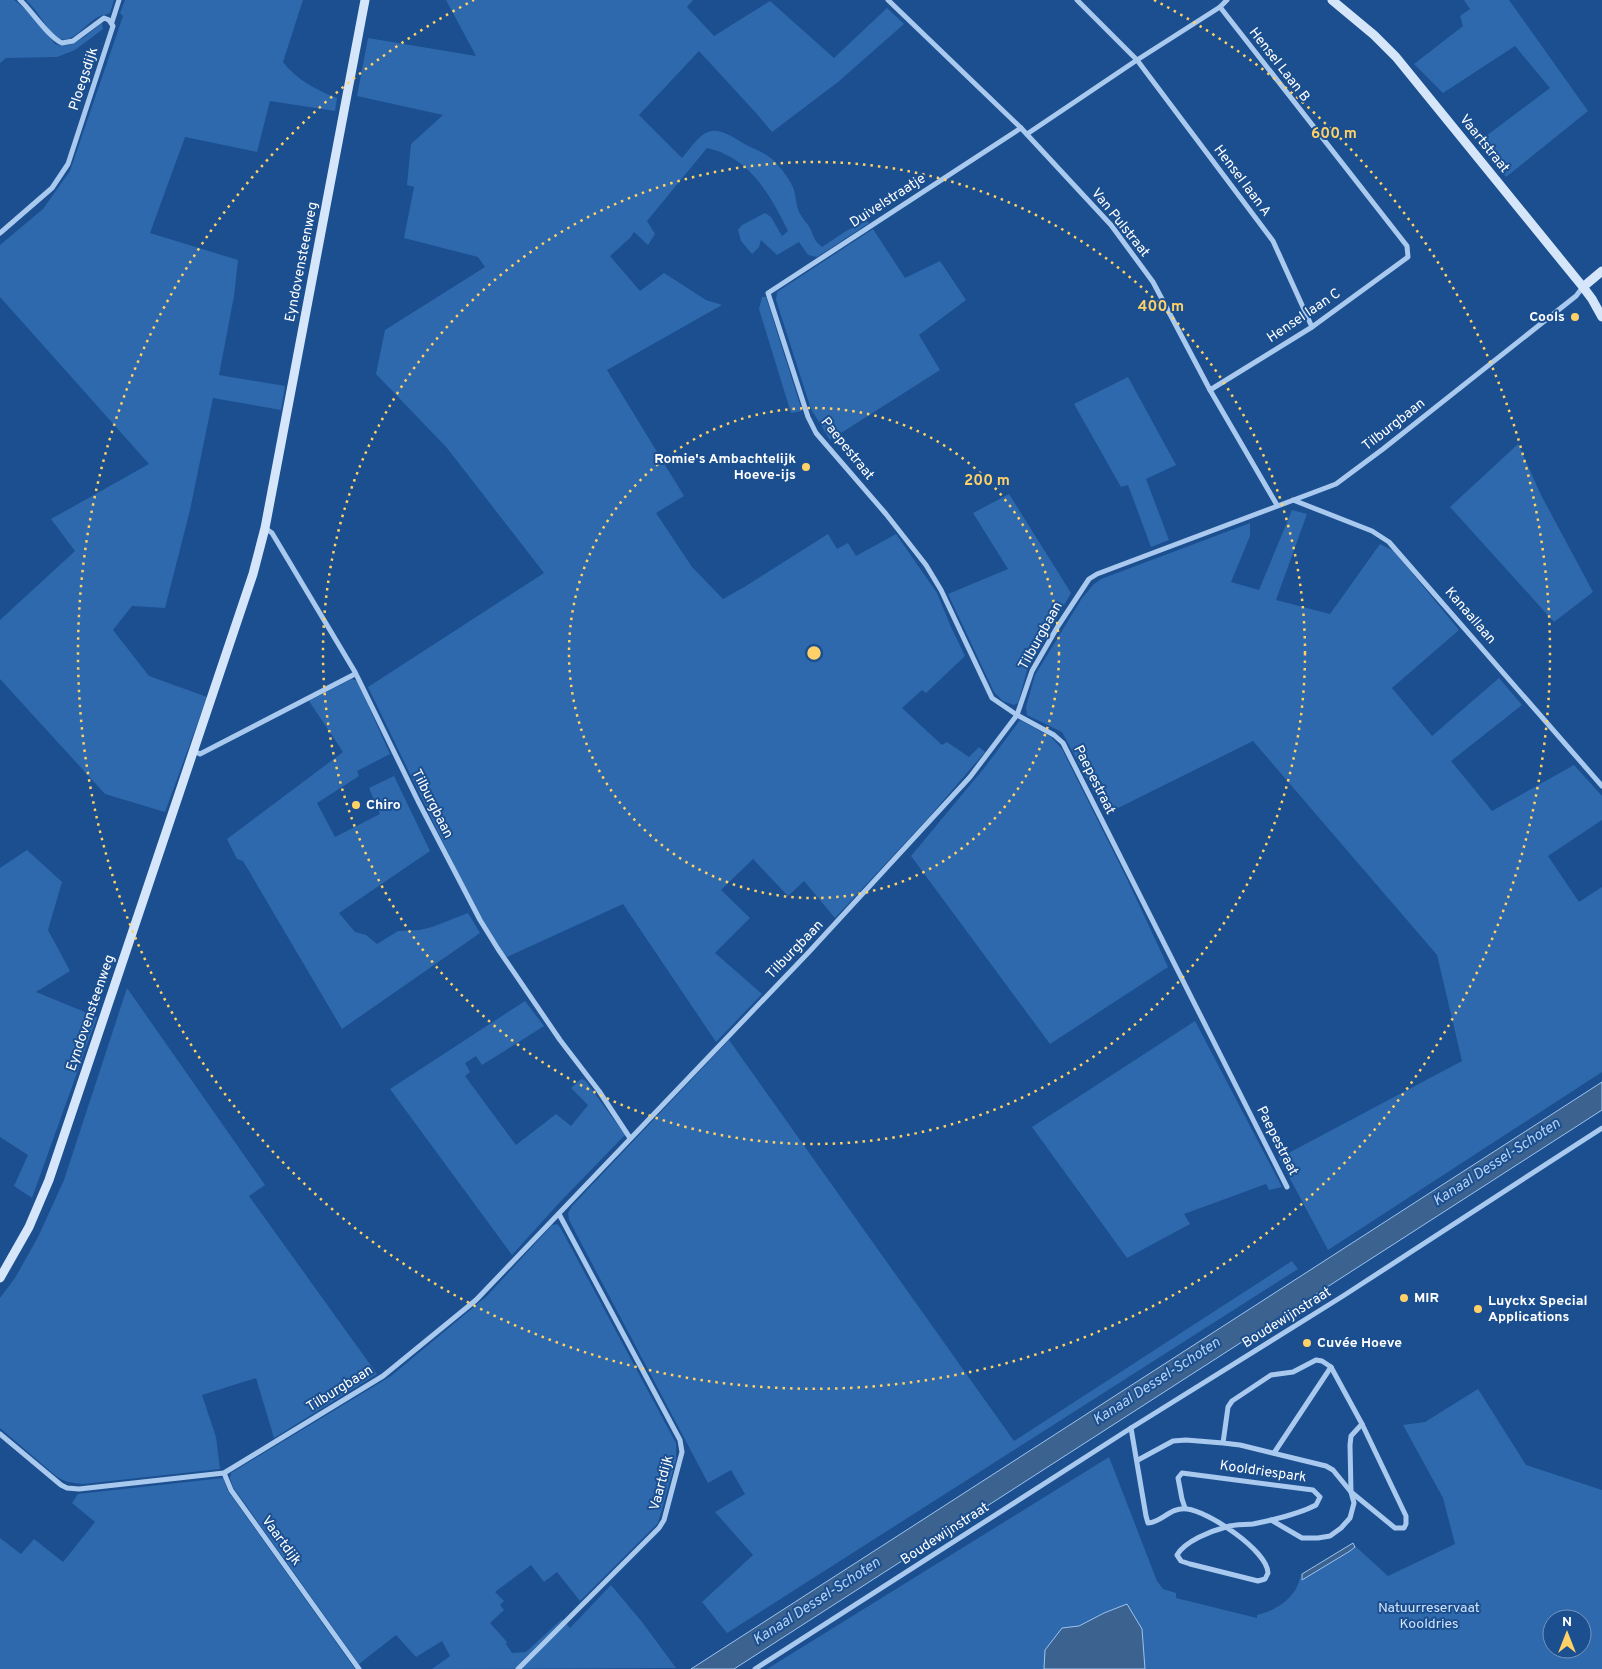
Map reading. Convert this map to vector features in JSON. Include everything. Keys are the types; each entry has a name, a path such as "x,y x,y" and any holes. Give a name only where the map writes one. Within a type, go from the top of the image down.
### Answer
{"street":[{"name":"Ploegsdijk","path":"0,233 52,188 68,164 113,26 112,22 104,18 73,41 62,44 52,36 31,10 20,0"},
{"path":"112,22 119,0"},
{"name":"Eyndovensteenweg","path":"0,1278 29,1227 50,1180 253,574 266,528 365,0"},
{"name":"Van Pulstraat","path":"888,0 1027,134 1111,225 1153,282 1210,390 1277,505"},
{"name":"Hensel laan A","path":"1077,0 1137,60 1273,241 1312,327"},
{"path":"1027,134 1228,0"},
{"name":"Vaartstraat","path":"1332,0 1374,35 1396,57 1592,299 1602,317"},
{"name":"Hensel Laan B","path":"1220,7 1406,246 1408,257"},
{"name":"Duivelstraatje","path":"768,293 1021,128"},
{"name":"Hensel laan C","path":"1210,390 1312,327 1408,257"},
{"path":"1582,287 1602,271"},
{"name":"Tilburgbaan","path":"0,1434 67,1488 79,1489 224,1473 383,1376 476,1300 808,954 970,777 1017,715 1032,671 1089,579 1097,574 1336,484 1576,296 1582,287"},
{"name":"Paepestraat","path":"768,293 808,417 816,434 886,514 926,564 992,698 1017,715 1054,735 1063,743 1287,1187"},
{"name":"Kanaallaan","path":"1292,500 1372,531 1389,542 1602,786"},
{"path":"194,751 200,754 355,674 272,533 266,528"},
{"name":"Tilburgbaan","path":"355,674 438,841 480,920 560,1040 599,1091 630,1138"},
{"name":"Boudewijnstraat","path":"755,1669 1131,1428 1343,1296 1602,1128"},
{"name":"Vaartdijk","path":"518,1669 659,1528 664,1520 682,1452 680,1440 559,1214"},
{"name":"Kooldriespark","path":"1138,1460 1173,1441 1186,1440 1223,1443 1274,1453 1326,1466 1333,1470 1352,1492 1395,1528 1404,1528 1406,1524 1406,1516 1362,1424 1331,1367 1322,1360 1316,1360 1293,1372 1271,1375 1232,1401 1228,1408 1223,1443"},
{"name":"Kooldriespark","path":"1274,1453 1331,1367"},
{"path":"1271,1520 1302,1538 1330,1536 1341,1528 1350,1518 1354,1503 1350,1445 1352,1436 1362,1424"},
{"path":"1131,1428 1148,1523 1156,1523 1168,1512 1185,1508"},
{"name":"Vaartdijk","path":"224,1473 231,1490 359,1669"},
{"name":"Kooldriespark","path":"1271,1520 1228,1526 1182,1547 1177,1555 1181,1561 1258,1581 1265,1580 1268,1574 1266,1563 1228,1526 1205,1513 1185,1508 1178,1485 1178,1478 1182,1473 1313,1490 1320,1497 1316,1505 1310,1508 1271,1520"}],"green space":[{"path":"0,0 14,0 28,11 55,44 62,46 80,40 102,23 103,29 75,50 57,57 6,58 0,63"},
{"path":"26,0 114,0 110,13 98,17 71,38 65,39 53,34"},
{"path":"125,0 303,0 283,62 307,84 337,98 335,111 270,101 257,152 185,137 150,233 238,260 234,296 219,375 285,386 281,410 213,398 190,510 165,608 132,606 113,630 149,676 207,697 165,812 105,794 0,679 0,620 75,551 51,519 149,464 0,297 0,245 43,209 70,171 123,16 120,13"},
{"path":"446,0 693,0 687,7 714,36 770,1 834,58 887,8 904,24 838,82 772,132 699,51 639,115 682,158 701,136 713,131 730,135 768,156 777,164 789,180 794,190 799,212 816,241 822,247 846,231 867,221 869,223 817,257 808,255 799,242 777,255 761,240 759,247 752,254 741,241 738,230 742,225 765,213 771,217 782,236 788,231 766,191 746,168 722,153 707,148 647,221 655,234 648,245 634,232 610,256 640,291 664,273 706,300 722,305 607,370 684,496 656,513 692,567 723,599 828,534 837,549 848,543 856,556 896,534 937,593 965,656 926,693 922,690 902,708 942,745 947,742 969,757 979,747 985,752 930,816 835,918 804,881 788,896 753,859 721,890 750,918 715,953 762,994 716,1042 623,904 507,957 487,930 368,687 544,573 447,448 376,374 385,330 485,267 478,257 404,238 414,187 407,185 411,144 443,115 357,96 368,38 476,56"},
{"path":"1464,0 1509,0 1588,111 1506,177 1478,142 1550,88 1515,46 1443,93 1414,64 1463,26 1460,16 1470,9"},
{"path":"873,229 905,278 940,261 966,300 919,335 940,370 830,440 811,409 776,300 777,292"},
{"path":"762,297 766,297 802,411 791,413 759,309"},
{"path":"1128,377 1176,465 1146,479 1169,540 1151,547 1128,485 1121,487 1074,404"},
{"path":"1518,444 1541,495 1593,592 1554,622 1450,507"},
{"path":"1009,494 1071,593 1027,670 1018,703 1014,705 1003,701 994,692 948,594 1008,569 973,513"},
{"path":"1292,510 1307,514 1276,600 1330,614 1380,544 1394,551 1459,630 1392,688 1432,736 1499,678 1522,705 1451,761 1492,811 1574,765 1602,796 1602,820 1548,856 1579,902 1602,887 1602,1072 1328,1250 1279,1158 1462,1061 1437,955 1253,741 1106,814 1062,732 1027,715 1026,707 1035,675 1082,598 1094,584 1101,579 1250,523 1250,536 1231,582 1259,590"},
{"path":"352,679 357,681 390,754 357,771 359,776 317,803 335,837 380,814 369,788 394,776 430,851 339,913 355,932 366,935 377,944 398,931 420,930 432,927 468,913 480,933 342,1029 243,861 237,859 227,839 343,752 309,701"},
{"path":"1020,720 1051,737 1062,749 1127,879 1168,967 1050,1044 911,856 985,767"},
{"path":"27,850 62,882 48,930 70,971 36,992 97,1017 32,1198 14,1186 28,1155 0,1137 0,868"},
{"path":"127,988 265,1185 249,1196 377,1374 274,1438 256,1378 202,1395 216,1437 220,1469 83,1484 62,1480 56,1476 0,1428 0,1298 15,1278 38,1237 64,1180"},
{"path":"525,1001 544,1026 482,1065 476,1056 465,1063 470,1072 465,1076 516,1145 556,1114 571,1126 588,1105 571,1088 581,1079 585,1080 625,1135 512,1255 390,1089"},
{"path":"1195,1021 1282,1187 1269,1190 1266,1184 1184,1214 1190,1224 1127,1258 1032,1127"},
{"path":"729,1040 1014,1441 1292,1261 1298,1269 727,1633 702,1602 753,1555 715,1512 745,1494 731,1470 708,1483 569,1220 568,1213 572,1206"},
{"path":"557,1224 676,1443 676,1460 658,1523 580,1601 557,1572 544,1582 531,1565 495,1592 504,1601 500,1605 504,1610 490,1623 507,1642 506,1644 512,1653 526,1652 562,1619 570,1628 611,1585 642,1622 676,1668 432,1669 450,1656 442,1641 416,1657 396,1635 359,1664 233,1487 230,1478 231,1473 391,1376 487,1296 552,1225"},
{"name":"Natuurreservaat Kooldries","path":"1478,1389 1526,1465 1602,1490 1602,1669 1145,1669 1140,1627 1143,1669 767,1669 1109,1457 1157,1581 1163,1589 1176,1593 1176,1598 1257,1618 1257,1615 1271,1610 1290,1597 1295,1591 1300,1577 1302,1580 1350,1551 1355,1547 1354,1545 1388,1576 1455,1544 1443,1498 1403,1425 1425,1422"},
{"path":"223,1478 228,1491 355,1669 0,1669 0,1538 21,1554 34,1539 63,1562 95,1522 72,1503 78,1494"}],"water":[{"name":"Kanaal Dessel-Schoten","path":"1602,1082 1602,1110 734,1669 691,1669"},
{"path":"1353,1543 1355,1547 1350,1551 1302,1580 1302,1574"},
{"path":"1127,1604 1142,1629 1145,1669 1044,1669 1045,1650 1062,1628 1079,1626"}],"place":[{"name":"Cools","path":"1575,317"},
{"name":"Romie's Ambachtelijk Hoeve-ijs","path":"806,467"},
{"name":"Chiro","path":"356,805"},
{"name":"MIR","path":"1404,1298"},
{"name":"Luyckx Special Applications","path":"1478,1309"},
{"name":"Cuvée Hoeve","path":"1307,1343"}]}
